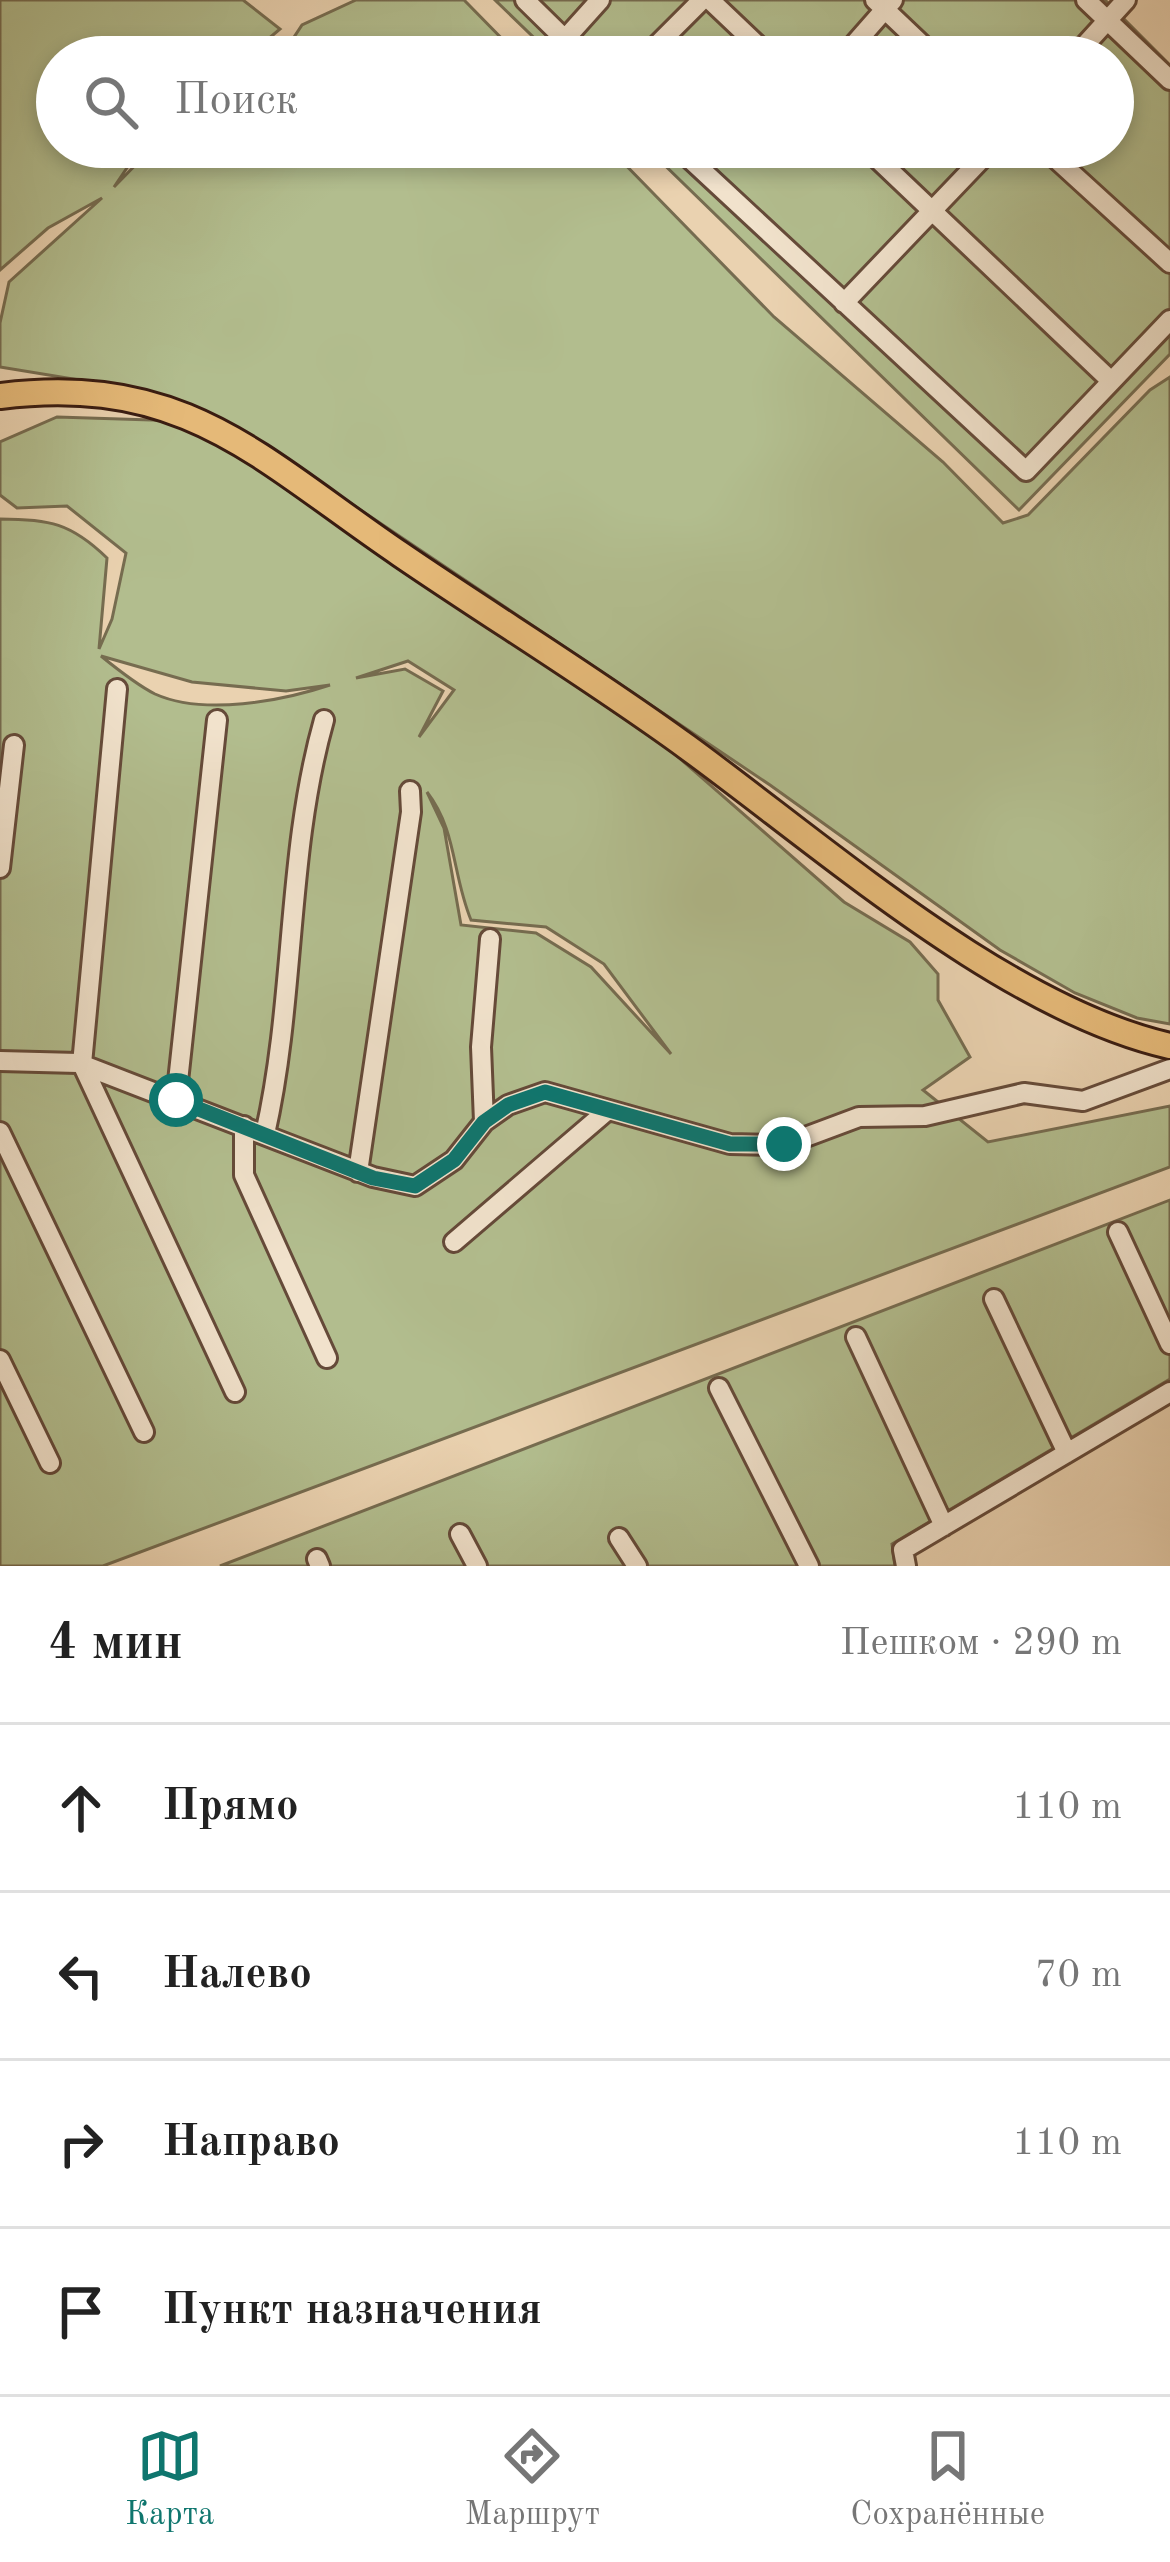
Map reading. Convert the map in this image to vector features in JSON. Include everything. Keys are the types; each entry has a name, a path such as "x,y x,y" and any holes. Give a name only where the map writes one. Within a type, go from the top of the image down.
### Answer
{"main road":[{"path":"0,396 123,398 168,406 234,436 339,513 663,730 974,955 1090,1022 1170,1046"}],"lane":[{"path":"525,0 562,36"},
{"path":"568,36 600,0"},
{"path":"667,36 706,0 746,36"},
{"path":"1086,0 1125,36"},
{"path":"1092,36 1126,0"},
{"path":"859,36 884,3 915,36"},
{"path":"1134,45 1170,80"},
{"path":"699,168 1026,471 1170,320"},
{"path":"887,168 1110,380"},
{"path":"844,303 976,168"},
{"path":"1066,168 1170,263"},
{"path":"117,689 82,1064 235,1392"},
{"path":"176,1100 218,720"},
{"path":"265,1134 281,1064 307,779 324,720"},
{"path":"0,868 14,745"},
{"path":"358,1172 411,812 410,791"},
{"path":"484,1122 481,1047 490,939"},
{"path":"0,1061 82,1064 358,1172 415,1186 454,1160 484,1122 508,1105 545,1092 760,1147 859,1118 925,1116 1024,1093 1083,1101 1170,1069"},
{"path":"454,1242 608,1110"},
{"path":"244,1126 244,1175 327,1358"},
{"path":"0,1132 144,1432"},
{"path":"1118,1232 1170,1344"},
{"path":"994,1299 1066,1453"},
{"path":"856,1337 944,1526"},
{"path":"0,1360 50,1463"},
{"path":"719,1388 809,1566"},
{"path":"906,1566 904,1550 1170,1392"},
{"path":"460,1534 476,1566"},
{"path":"619,1538 637,1566"}],"green space":[{"path":"0,0 243,0 280,29 272,36 36,36 36,168 127,168 114,187 133,168 629,168 774,317 943,462 1003,523 1028,515 1150,390 1170,377 1170,1024 1137,1018 1075,993 1000,950 770,785 237,427 140,390 0,367 0,323 9,282 102,198 48,228 0,270"},
{"path":"356,0 464,0 499,36 295,36 302,25"},
{"path":"495,0 1105,0 1170,65 1170,354 1019,510 668,168 1134,168 1134,36 532,36"},
{"path":"57,417 183,421 235,448 286,489 669,749 844,902 910,942 938,974 938,1000 970,1057 923,1090 988,1142 1170,1106 1170,1167 103,1566 0,1566 0,519 58,525 107,558 99,649 112,619 126,553 67,506 17,508 0,495 0,442","holes":["101,656 192,682 286,691 330,685 266,701 196,704 155,694","408,661 454,690 419,737 443,691 405,669 356,678","427,792 444,822 471,920 546,927 604,964 671,1054 591,967 536,933 461,925 444,828"]},
{"path":"1170,1200 1170,1379 892,1544 895,1566 220,1566"}],"route":[{"path":"176,1100 373,1178 415,1186 454,1160 484,1122 508,1105 545,1092 730,1144 784,1144"}]}
